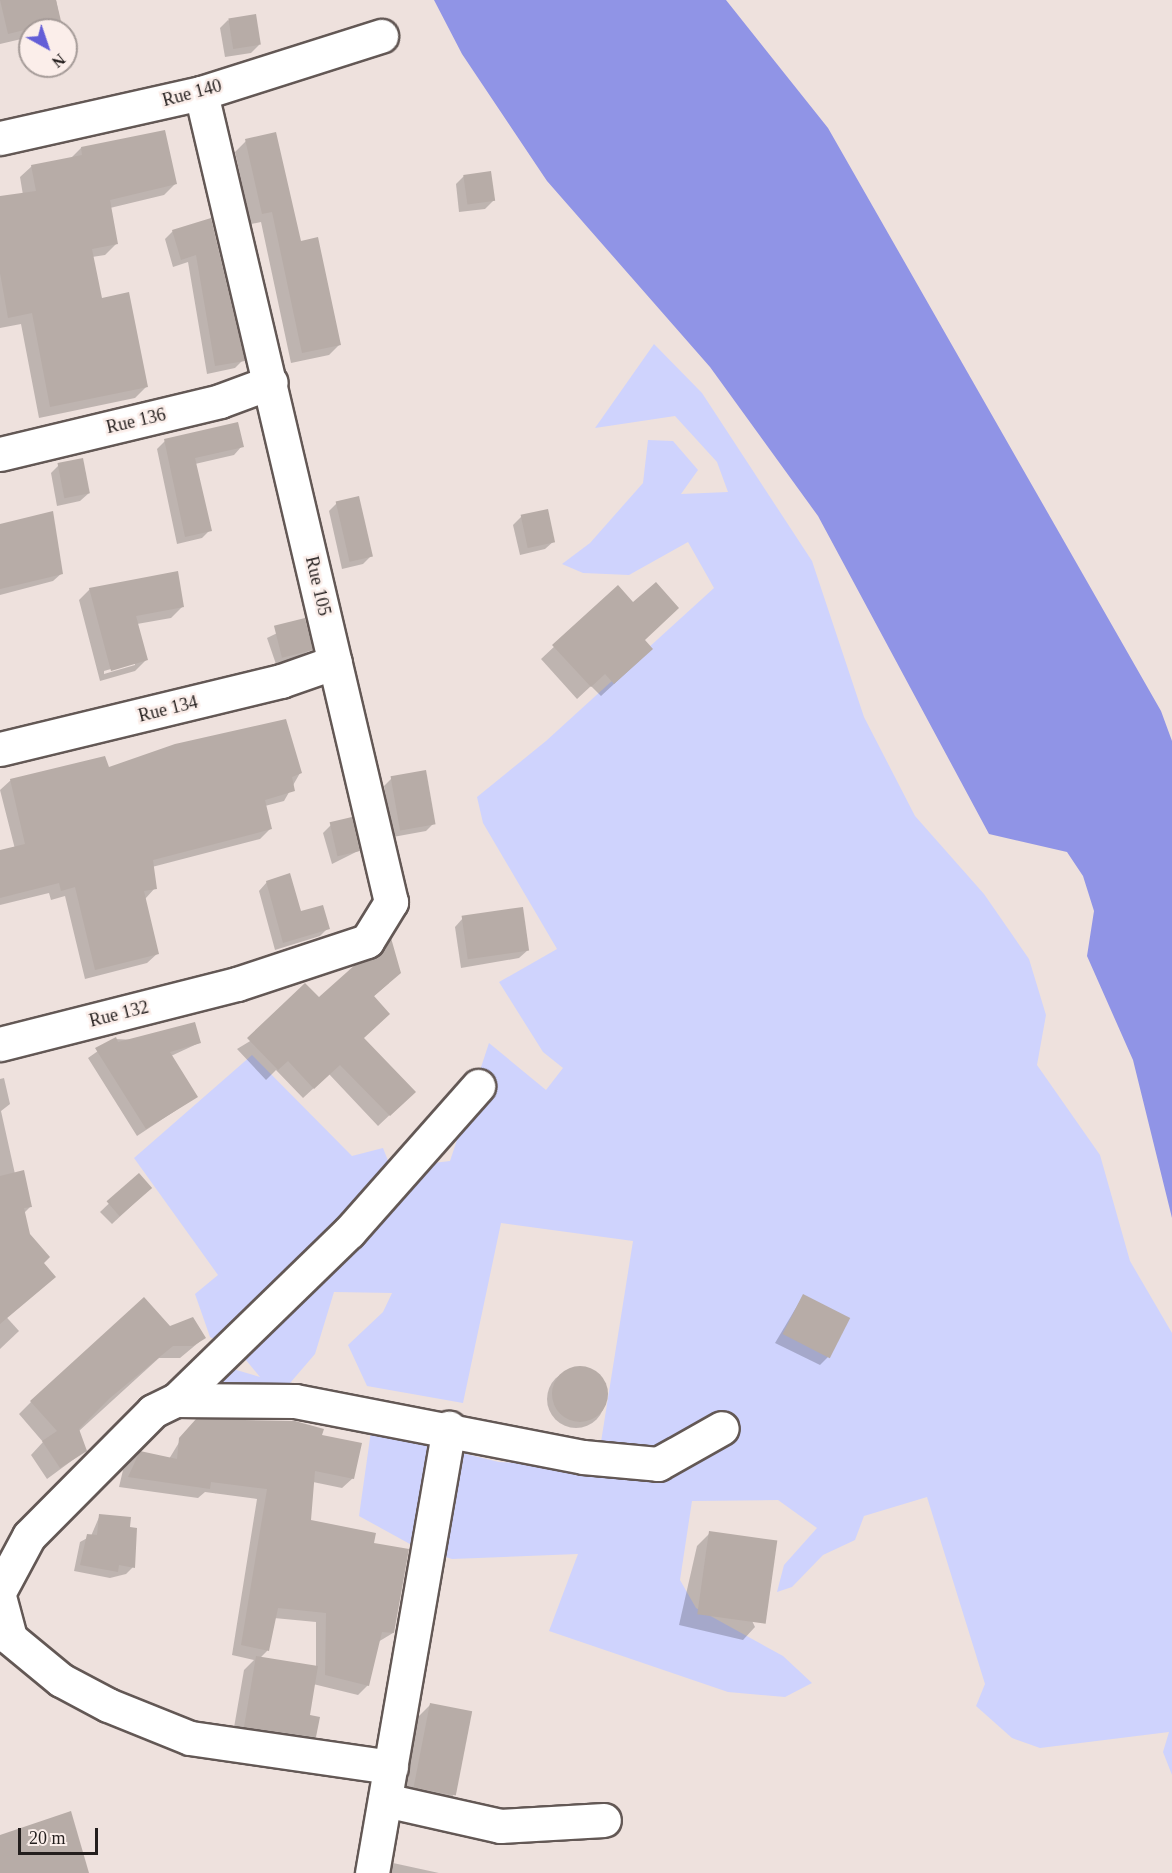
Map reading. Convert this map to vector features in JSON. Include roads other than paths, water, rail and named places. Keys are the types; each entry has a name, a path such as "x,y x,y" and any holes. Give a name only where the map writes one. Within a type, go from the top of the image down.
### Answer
{"street":[{"name":"Rue 140","path":"0,138 201,93 381,36"},
{"name":"Rue 105","path":"201,93 392,902 367,941 237,984"},
{"name":"Rue 136","path":"0,454 220,401 271,382"},
{"name":"Rue 134","path":"0,749 281,681 335,662"},
{"name":"Rue 132","path":"0,1044 237,984"},
{"path":"0,1590 29,1536 153,1411 176,1400 349,1232 478,1086"},
{"path":"176,1400 295,1401 449,1428 583,1457 658,1464 722,1428"},
{"path":"372,1873 449,1428"},
{"path":"0,1600 5,1640 61,1680 190,1738 391,1767"},
{"path":"385,1800 500,1826 604,1820"}],"water":[{"path":"434,0 726,0 828,128 1161,711 1172,741 1172,1218 1133,1060 1087,956 1094,911 1083,876 1067,852 989,834 818,516 710,367 547,181 462,54"}]}
